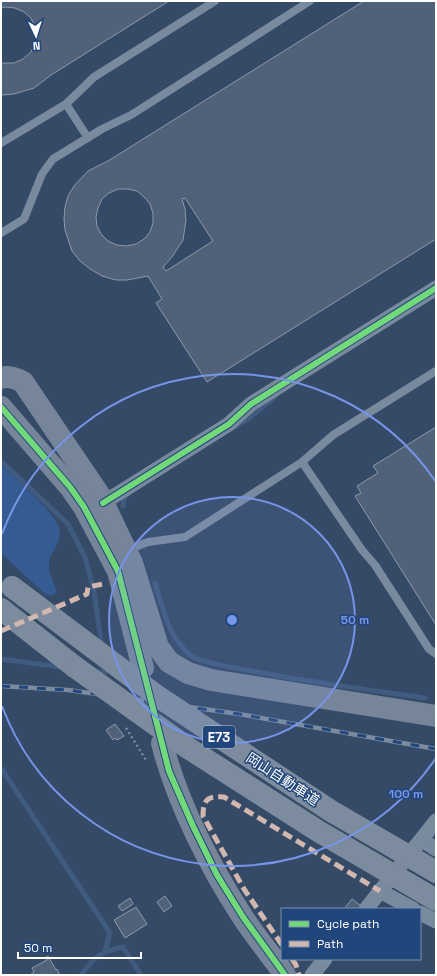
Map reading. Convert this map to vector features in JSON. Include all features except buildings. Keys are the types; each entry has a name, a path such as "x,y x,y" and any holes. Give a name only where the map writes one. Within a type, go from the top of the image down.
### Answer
{"highway":[{"name":"岡山自動車道","path":"6,583 163,700 331,811 436,872"},
{"name":"岡山自動車道","path":"1,609 75,667 188,748 318,831 436,900"},
{"path":"1,621 75,667"}],"street":[{"path":"103,502 229,424 251,404 436,288"},
{"path":"1,378 16,377 23,382 49,418 103,502 132,563 158,647 169,662 188,673 211,680 436,716"},
{"path":"1,407 70,487 87,514 118,571 143,668"},
{"path":"162,743 170,771 193,826 218,875 243,917 285,975"},
{"path":"367,908 436,821"},
{"path":"422,840 436,849"},
{"path":"380,891 411,908"},
{"path":"421,914 436,921"},
{"path":"312,975 324,960"}],"lane":[{"path":"1,143 66,104 94,77 215,1"},
{"path":"1,233 24,219 42,174 53,160 102,129 131,115 310,1"},
{"path":"66,104 88,138"},
{"path":"126,551 148,542 185,537 302,462 333,436 436,371"},
{"path":"302,462 362,550 375,565 429,649 436,654"}],"shaded area":[{"path":"1,465 42,505 56,521 59,528 60,533 58,542 49,563 50,574 57,592 52,596 45,594 1,553"}],"waterway":[{"path":"235,427 248,419 274,398"},
{"path":"1,461 68,524 85,557 94,592 102,647"},
{"path":"123,506 124,497 127,495"},
{"path":"155,583 171,631 183,648 194,657 219,665 283,677 425,698"},
{"path":"1,659 61,667"},
{"path":"95,672 106,672"},
{"path":"1,768 110,933 105,951"},
{"path":"82,974 95,958 109,951 123,947 141,975"}],"railway":[{"path":"1,686 68,690 239,714 436,749"}],"marked path":[{"path":"1,631 87,594 88,587 103,584"},
{"path":"281,944 244,889 203,816 205,802 210,798 224,797 380,891"},
{"path":"293,960 299,975"}],"cycle path":[{"path":"103,503 229,424 251,404 436,288"},
{"path":"1,407 70,487 84,507 118,571 169,771 193,826 217,875 243,917 285,975"}]}
